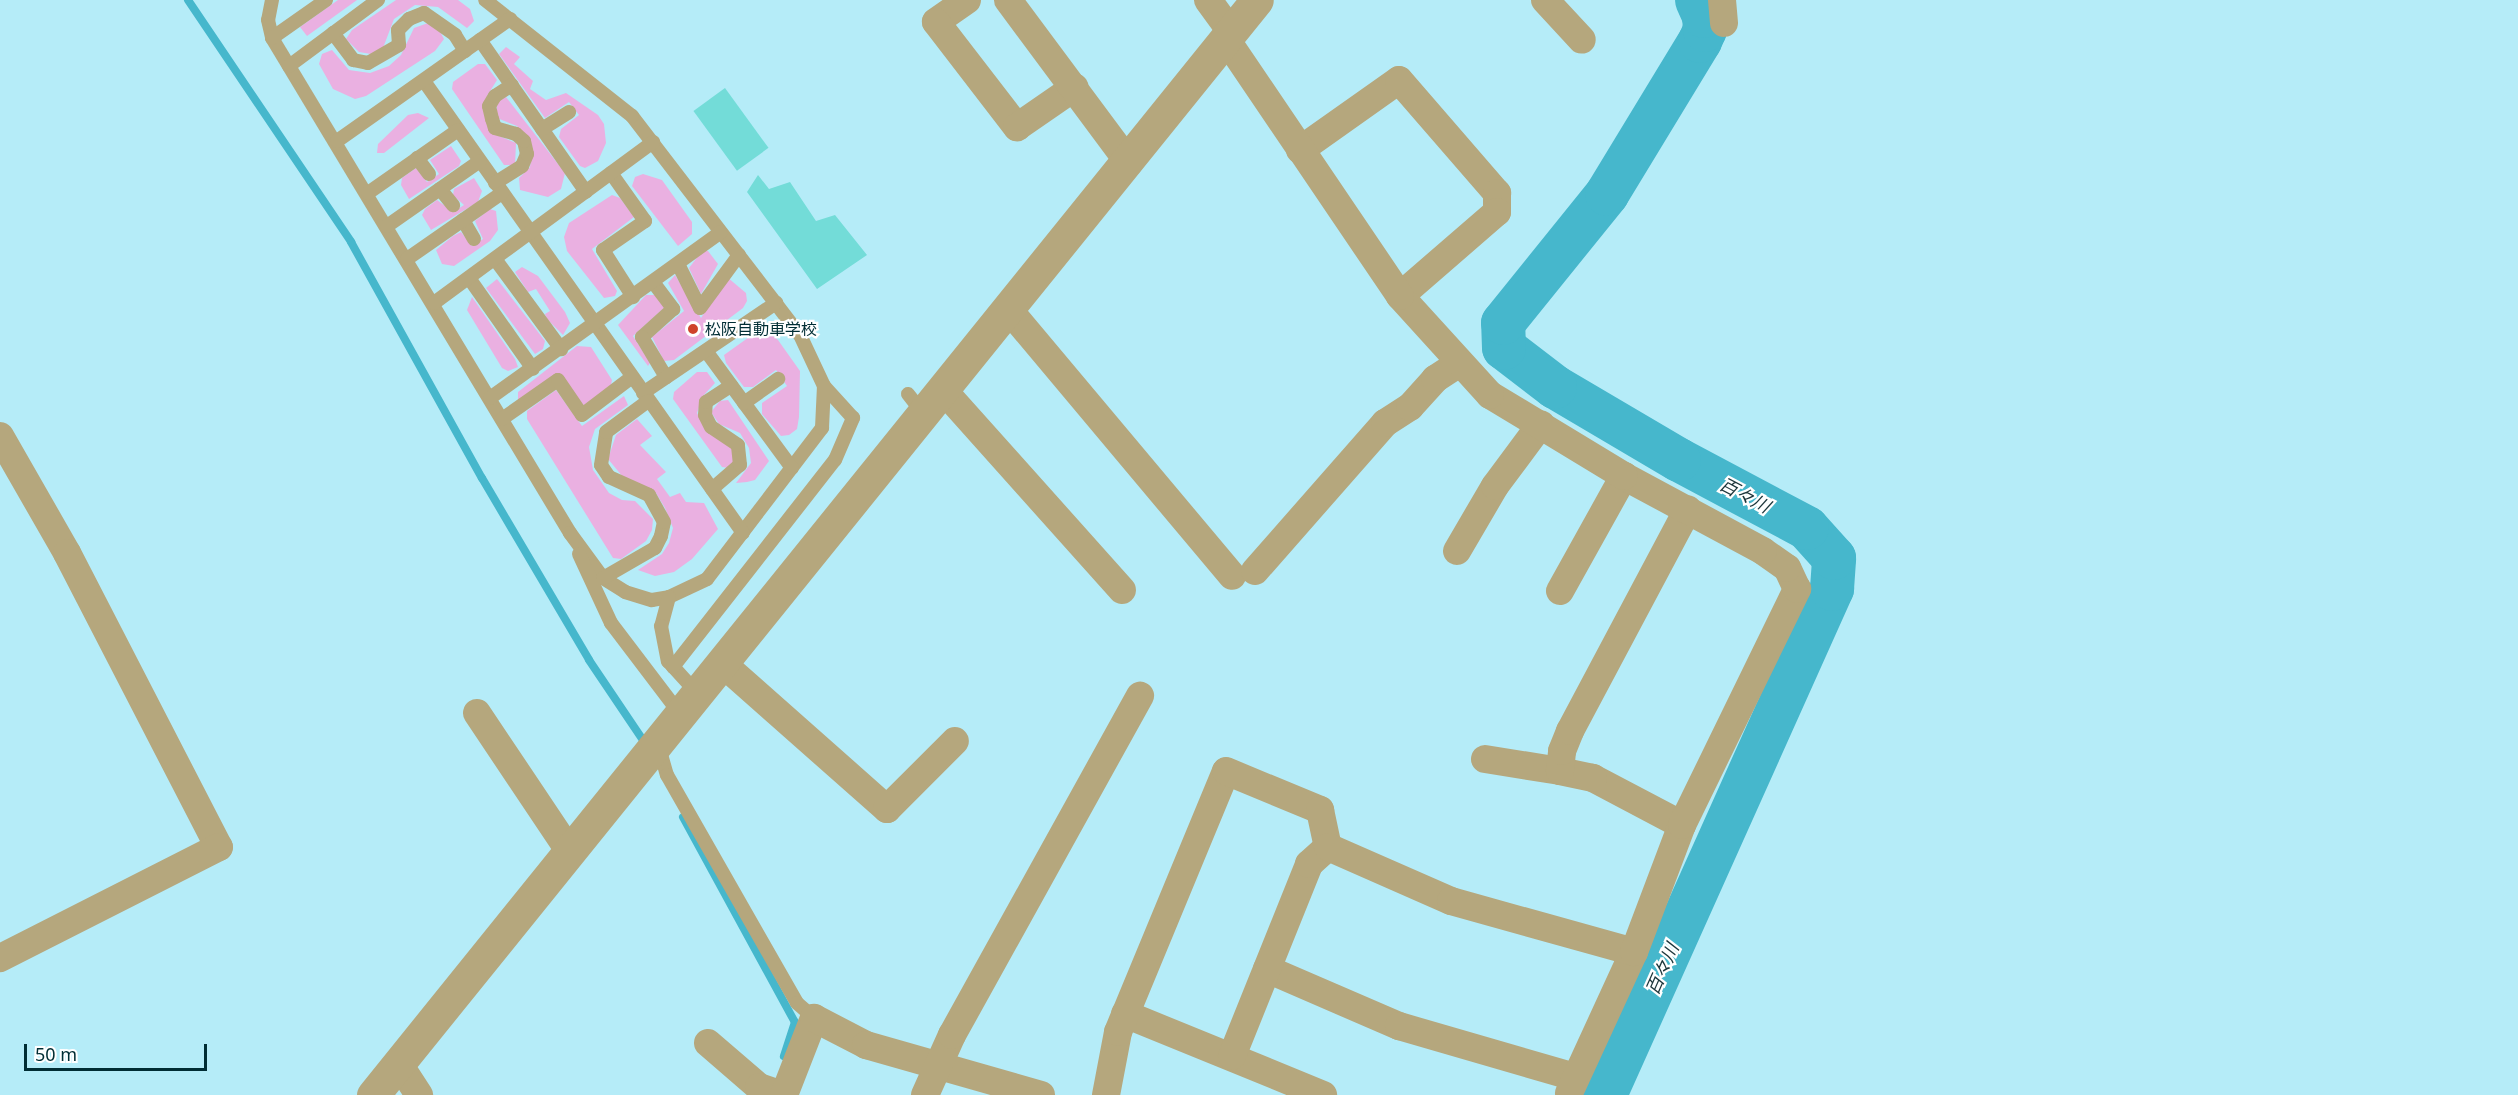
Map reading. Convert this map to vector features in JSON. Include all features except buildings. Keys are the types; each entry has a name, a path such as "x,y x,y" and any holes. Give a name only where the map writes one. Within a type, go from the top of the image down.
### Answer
{"street":[{"path":"967,0 936,22 1017,127 1075,87"},
{"path":"1008,0 1075,87 1129,163"},
{"path":"1208,0 1300,150 1400,296 1458,364 1490,395 1624,476 1688,509 1787,568 1797,589 1682,825 1634,952 1572,1086 1399,1026 1267,969"},
{"path":"373,1095 723,664 925,400 1009,310 1129,163 1257,0"},
{"path":"1545,0 1582,40"},
{"path":"1300,150 1399,80 1497,192 1497,212 1400,296"},
{"path":"1009,310 1244,574 1385,423 1410,407 1435,379 1458,364"},
{"path":"925,400 1122,590"},
{"path":"1457,551 1495,486 1541,424"},
{"path":"0,436 67,553 219,847 0,958"},
{"path":"1560,591 1624,476"},
{"path":"1560,771 1562,751 1570,731 1688,509"},
{"path":"723,664 887,809 955,741"},
{"path":"925,1095 938,1066 1140,696"},
{"path":"477,713 570,852"},
{"path":"1485,759 1593,778 1682,825"},
{"path":"1106,1095 1118,1032 1226,771 1320,810 1328,847"},
{"path":"1328,847 1451,900 1634,952"},
{"path":"1232,1056 1309,864 1328,847"},
{"path":"1125,1014 1323,1095"},
{"path":"708,1043 777,1093 814,1018 866,1045 1041,1095"},
{"path":"399,1064 419,1095"}],"lane":[{"path":"272,0 268,20 272,38 337,141 570,533 603,578 625,592 652,600 669,597 707,579 822,428 824,386"},
{"path":"272,38 326,0"},
{"path":"289,66 378,0"},
{"path":"485,0 632,116 800,335 824,386 853,418 835,460 673,667"},
{"path":"333,33 353,60 368,63 399,45 398,30 409,19 424,13 455,35 465,51"},
{"path":"337,141 510,19"},
{"path":"480,40 586,192"},
{"path":"424,81 742,533"},
{"path":"407,259 463,220 522,166 527,154 524,141 516,134 495,128 489,106 495,96 512,85"},
{"path":"542,129 569,112"},
{"path":"368,193 458,130"},
{"path":"434,303 531,234 653,142"},
{"path":"417,158 429,174"},
{"path":"387,226 480,161"},
{"path":"611,173 645,221 603,250 633,297"},
{"path":"440,189 453,205"},
{"path":"463,220 474,239"},
{"path":"490,398 597,325 721,232"},
{"path":"678,264 700,308 739,255"},
{"path":"495,259 561,349"},
{"path":"469,278 533,369"},
{"path":"653,282 673,309 642,337 666,377"},
{"path":"603,578 655,548 664,522 649,495 609,477 602,465 606,432 666,377 776,303"},
{"path":"706,351 792,468"},
{"path":"502,419 558,381 582,415 632,377"},
{"path":"744,403 778,379"},
{"path":"712,489 740,465 738,445 711,427 705,415 706,402 731,386"},
{"path":"570,533 594,591 611,623 689,705"},
{"path":"669,597 661,626 668,661 673,667 689,705"},
{"path":"658,744 667,775 726,879 797,1003 814,1018"}],"shaded area":[{"path":"338,0 357,0 307,36 300,27"},
{"path":"396,0 458,0 470,9 474,21 467,28 438,7 415,5 394,19 383,48 371,54 359,52 346,39 352,30"},
{"path":"428,23 438,28 444,39 435,51 366,96 355,99 333,89 319,64 322,54 332,50 349,70 370,73 389,66 401,55 414,28"},
{"path":"506,47 520,57 514,64 533,81 530,89 546,100 566,93 598,115 604,124 606,143 598,161 585,168 580,166 559,137 561,129 579,115 569,102 545,118 499,54"},
{"path":"478,64 485,64 497,80 487,96 487,125 492,133 516,143 515,165 504,165 452,89 453,82"},
{"path":"506,97 565,173 561,189 548,197 520,190 519,178 530,167 532,148 517,126 497,118 497,102"},
{"path":"418,113 429,118 384,153 377,153 378,144 408,115"},
{"path":"451,146 461,161 459,166 409,199 401,185 402,178 416,168 427,182 439,174 430,160"},
{"path":"643,174 662,180 692,222 692,234 678,246 632,186 635,177"},
{"path":"474,178 482,191 478,202 431,230 422,215 425,209 437,200 453,212 464,205 453,195 454,189"},
{"path":"612,195 620,198 634,217 592,249 617,291 615,296 604,298 567,251 564,237 569,223"},
{"path":"490,209 496,211 498,230 490,241 454,266 442,264 436,250 453,236 461,232 472,246 483,239 475,221"},
{"path":"702,251 708,251 718,264 701,294 689,268"},
{"path":"522,267 538,276 565,312 570,323 563,335 547,319 545,314 550,311 536,289 528,292 515,272"},
{"path":"675,275 701,318 727,277 746,293 747,301 743,308 674,360 664,361 652,337 684,311 668,283"},
{"path":"497,279 545,341 543,349 535,354 486,288"},
{"path":"646,295 657,295 665,307 633,336 650,363 648,366 618,325"},
{"path":"472,297 515,359 518,367 508,371 502,368 467,310"},
{"path":"759,330 770,333 778,340 800,371 797,429 789,435 781,436 762,414 762,403 787,386 776,370 753,387 744,387 726,363 724,355"},
{"path":"577,346 591,347 612,380 611,385 584,406 558,373 518,401 518,392"},
{"path":"697,372 707,372 715,383 703,396 697,413 700,419 733,445 735,463 729,468 722,467 673,399 674,392"},
{"path":"556,390 582,426 624,396 628,405 595,429 589,447 593,470 609,493 622,500 635,501 653,519 652,530 646,541 621,559 613,558 527,419 527,411"},
{"path":"728,400 769,461 755,480 736,483 751,463 749,448 740,433 719,424 711,412 720,401"},
{"path":"637,419 652,436 640,445 666,472 657,479 670,497 680,493 686,502 704,503 718,529 692,559 674,572 655,576 638,570 662,554 669,543 673,528 665,508 656,493 623,477 608,459 616,435"}],"waterway":[{"path":"188,0 351,242 482,478 589,660 643,740"},
{"name":"百々川","path":"1605,1095 1832,589 1834,558 1807,528 1679,460 1555,387 1504,348 1503,323 1607,194 1700,41 1705,30 1704,16 1697,0"},
{"path":"683,817 795,1022 784,1056"}],"place":[{"name":"松阪自動車学校","path":"693,329"}]}
